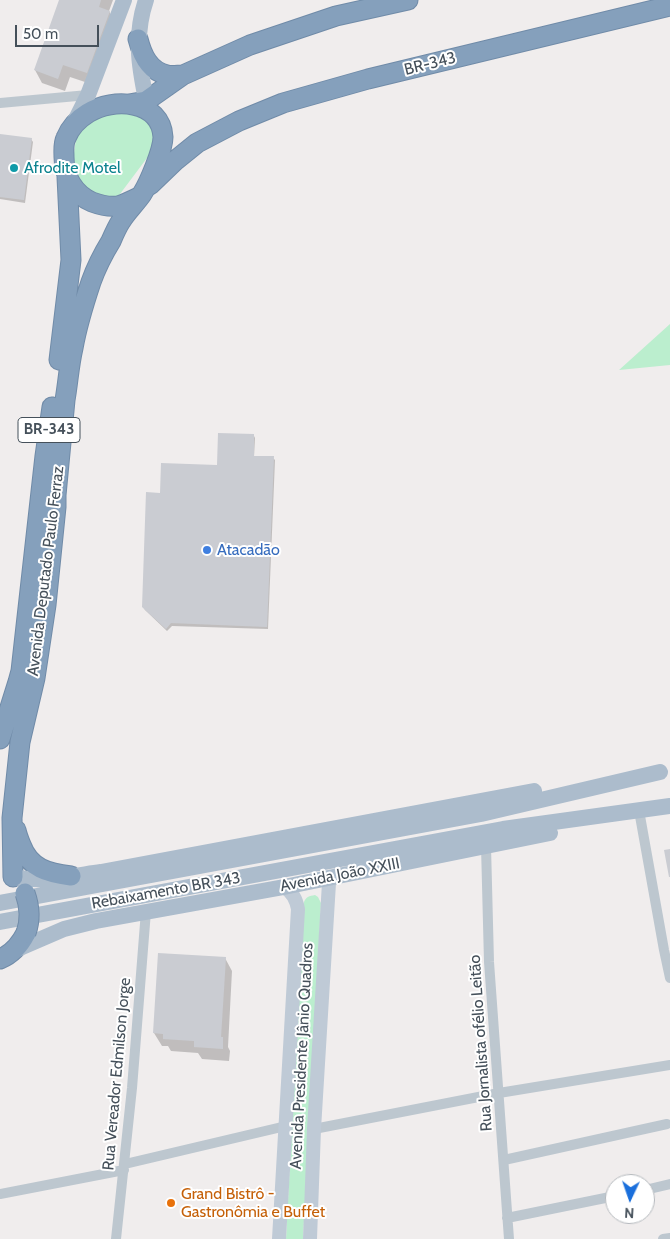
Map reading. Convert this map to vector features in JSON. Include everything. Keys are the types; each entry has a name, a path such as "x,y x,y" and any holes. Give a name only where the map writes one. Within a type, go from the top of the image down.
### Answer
{"highway":[{"path":"73,126 88,113 100,108 118,104 141,105 183,75 250,45 336,16 408,0"},
{"name":"BR-343","path":"198,143 239,121 283,103 368,79 670,6"},
{"path":"138,39 146,61 156,70 167,75 183,75"},
{"name":"Avenida Deputado Paulo Ferraz","path":"141,105 157,119 163,139 159,154 142,194"},
{"name":"BR-343","path":"67,177 64,164 64,150 66,137 73,126"},
{"name":"Avenida Deputado Paulo Ferraz","path":"6,873 20,742 35,678 46,605 60,450 73,347 92,281 121,220 142,194 176,160 198,143"},
{"path":"67,177 76,191 97,204 118,206 142,194"},
{"name":"Avenida Deputado Paulo Ferraz","path":"0,739 21,671 45,456 62,338 71,260 67,177"},
{"path":"20,742 15,818 17,834 23,849 34,866 55,874 71,876"},
{"path":"4,957 22,941 29,923 30,913 29,903 20,884 6,873"}],"main road":[{"path":"73,126 88,94 124,0"},
{"path":"141,105 138,39 142,12 146,0"},
{"name":"Avenida João XXIII","path":"6,873 25,879 44,879 101,872 525,792 665,771"},
{"name":"Avenida João XXIII","path":"309,846 481,814 665,771"},
{"name":"Avenida João XXIII","path":"333,869 486,846 640,816 670,808"},
{"name":"Avenida João XXIII","path":"4,957 64,929 146,911 284,887 333,869 503,829 670,808"},
{"name":"Rebaixamento BR 343","path":"0,903 309,846"},
{"name":"Rebaixamento BR 343","path":"0,922 333,869"}],"street":[{"path":"0,103 88,94"},
{"path":"640,816 670,978"},
{"name":"Rua Jornalista ofélio Leitão","path":"486,846 489,962 509,1239"},
{"name":"Avenida Presidente Jânio Quadros","path":"310,1239 314,1129 329,883 333,869"},
{"name":"Avenida Presidente Jânio Quadros","path":"279,1239 298,909 296,898 284,887"},
{"name":"Rua Vereador Edmilson Jorge","path":"116,1239 146,911"},
{"path":"314,1129 499,1093 670,1065"},
{"path":"504,1160 667,1124"},
{"path":"0,1194 124,1167 286,1126"},
{"path":"655,1188 670,1184"},
{"path":"507,1218 605,1198"},
{"path":"664,1239 670,1238"}],"green space":[{"path":"109,110 131,113 141,117 150,125 158,139 153,150 117,198 104,198 87,189 74,171 73,161 78,134 85,123"},
{"path":"670,324 670,365 619,370"},
{"path":"315,895 321,903 303,1239 286,1239 304,902 308,897"}],"building":[{"path":"59,0 101,0 99,7 110,11 87,73 63,65 58,79 34,70"},
{"name":"Afrodite Motel","path":"0,134 32,138 24,200 0,197"},
{"name":"Atacadão","path":"218,433 254,434 254,456 274,456 267,627 171,623 166,629 142,607 146,492 160,493 161,463 217,465"},
{"path":"670,849 670,877 669,877 664,850"},
{"path":"158,953 226,957 221,1037 223,1037 223,1049 194,1047 194,1041 163,1039 163,1034 153,1033"}],"place":[{"name":"Afrodite Motel","path":"14,168"},
{"name":"Atacadão","path":"207,550"},
{"name":"Grand Bistrô - Gastronômia e Buffet","path":"171,1203"}]}
